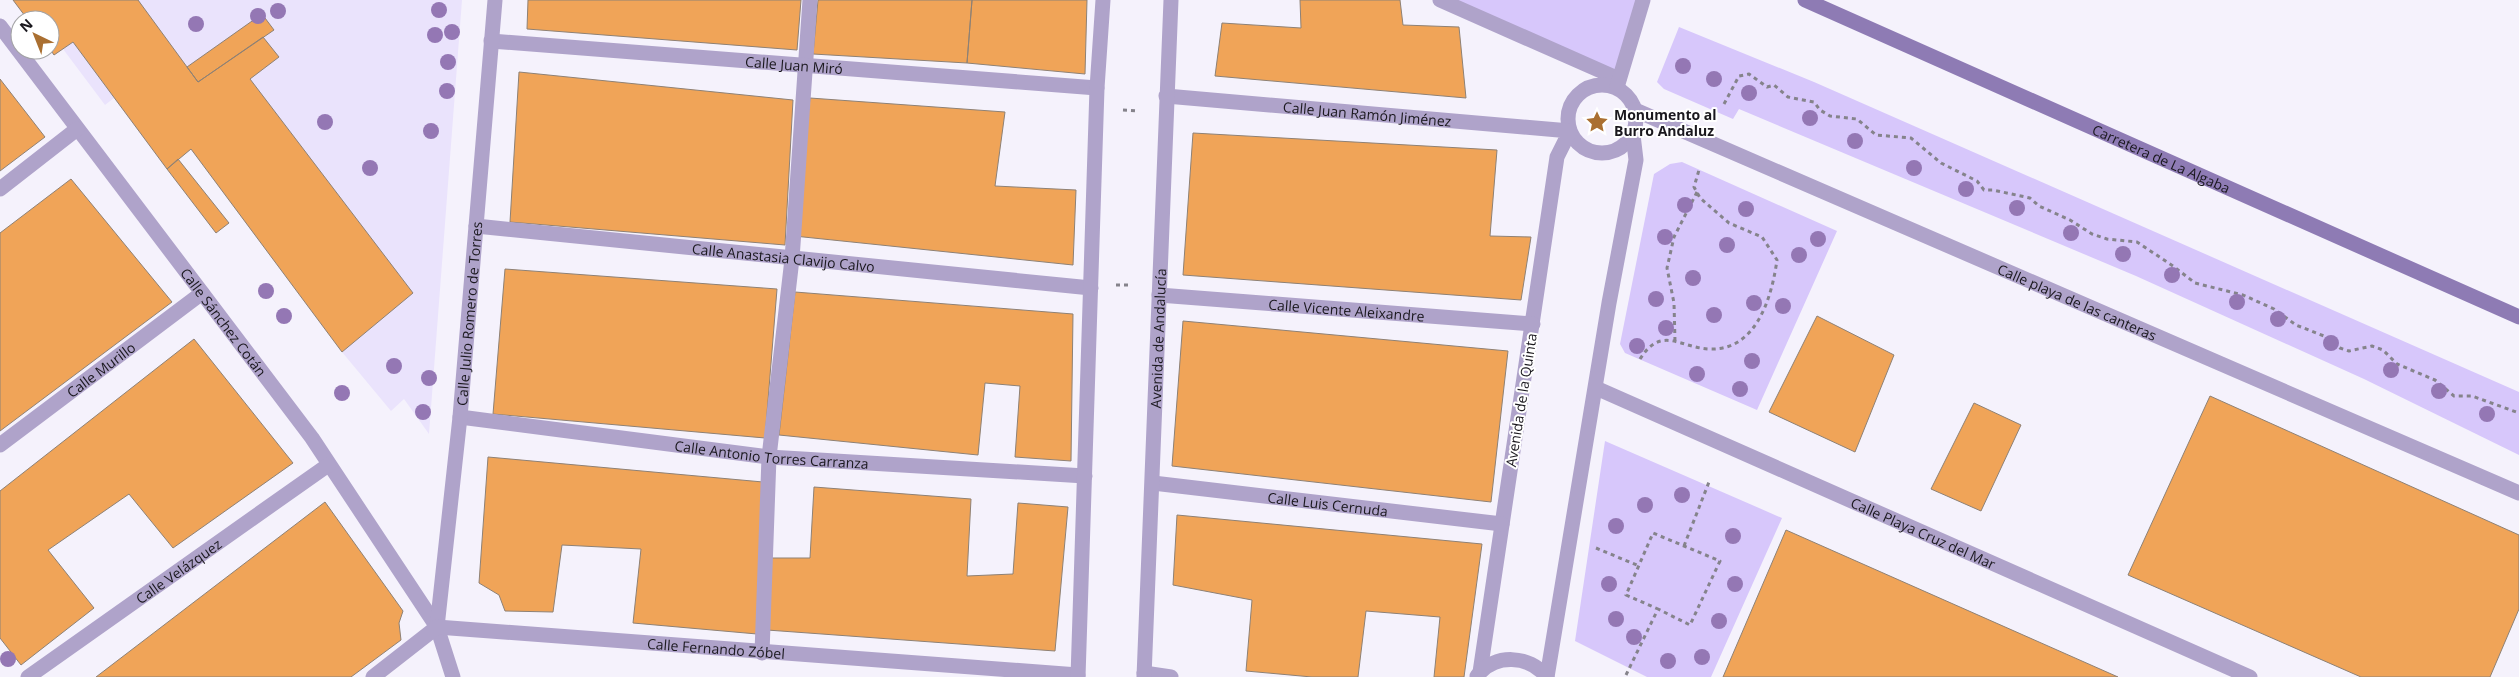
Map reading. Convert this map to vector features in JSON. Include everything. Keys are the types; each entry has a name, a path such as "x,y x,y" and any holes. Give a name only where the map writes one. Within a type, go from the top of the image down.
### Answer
{"main road":[{"name":"Carretera de La Algaba","path":"1805,0 2519,317"}],"street":[{"name":"Calle Julio Romero de Torres","path":"436,627 460,417 495,0"},
{"path":"762,652 769,457 792,259 810,0"},
{"path":"1078,676 1097,88 1103,0"},
{"name":"Avenida de Andalucía","path":"1144,675 1171,0"},
{"path":"1440,0 1618,83 1635,110 1636,124 1633,136 1636,160 1608,303 1596,388 1547,677 1530,663 1517,659 1503,660 1478,674"},
{"path":"1618,83 1643,0"},
{"name":"Calle Sánchez Cotán","path":"0,26 312,438 436,627"},
{"name":"Calle Juan Miró","path":"491,41 1097,88"},
{"path":"1618,83 1594,86 1580,94 1570,108 1568,120 1570,131 1576,141 1594,153 1617,150 1633,136"},
{"name":"Calle Juan Ramón Jiménez","path":"1166,96 1570,131"},
{"name":"Calle playa de las canteras","path":"1635,110 2519,493"},
{"path":"0,189 77,129"},
{"name":"Avenida de la Quinta","path":"1478,674 1533,324 1557,157 1570,131"},
{"name":"Calle Anastasia Clavijo Calvo","path":"476,226 1091,288"},
{"name":"Calle Murillo","path":"0,445 202,293"},
{"name":"Calle Vicente Aleixandre","path":"1159,294 1533,324"},
{"name":"Calle Playa Cruz del Mar","path":"1596,388 2250,677"},
{"name":"Calle Antonio Torres Carranza","path":"460,417 769,457 1085,476"},
{"name":"Calle Velázquez","path":"28,677 328,465"},
{"name":"Calle Luis Cernuda","path":"1152,484 1502,524"},
{"path":"373,677 436,627 453,677"},
{"name":"Calle Fernando Zóbel","path":"436,627 1078,676"},
{"path":"1144,675 1171,677"}],"path":[{"path":"1724,104 1739,76 1749,74 1767,87 1774,85 1788,97 1814,102 1820,110 1830,116 1857,119 1876,135 1911,138 1940,163 1977,181 1984,190 1993,190 2030,198 2039,206 2070,220 2092,234 2106,239 2137,242 2195,283 2243,296 2274,310 2296,325 2324,336 2340,348 2348,351 2372,346 2383,350 2397,364 2435,380 2454,396 2472,396 2519,413"},
{"path":"1120,110 1143,111"},
{"path":"1640,359 1648,347 1660,341 1675,341 1709,349 1721,349 1745,337 1756,326 1764,310 1776,272 1777,260 1762,237 1729,224 1700,198 1694,187 1699,170"},
{"path":"1675,341 1674,302 1667,268 1674,237 1697,192"},
{"path":"1113,285 1138,285"},
{"path":"1684,546 1709,482"},
{"path":"1653,533 1684,546 1720,561 1690,625 1626,595 1653,533"},
{"path":"1592,546 1639,566"},
{"path":"1626,675 1658,610"}],"shaded area":[{"path":"13,0 462,0 429,434 404,399 391,411 342,352 191,149 167,169 114,98 105,105 63,49 60,51 60,10 20,10"},
{"path":"1440,0 1643,0 1619,79"},
{"path":"1679,27 1814,82 2519,392 2519,455 2364,379 2136,276 1739,109 1733,119 1664,89 1657,82"},
{"path":"1682,162 1837,231 1757,410 1625,353 1620,344 1654,174 1670,164"},
{"path":"1605,441 1782,518 1711,677 1647,677 1575,641"}],"building":[{"path":"13,0 138,0 198,82 263,37 279,57 250,79 413,293 342,352 191,149 167,169 73,42 60,51 60,10 20,10"},
{"path":"528,0 801,0 797,50 527,29"},
{"path":"818,0 972,0 967,63 813,54"},
{"path":"972,0 1087,0 1085,74 967,63"},
{"path":"1300,0 1400,0 1403,25 1459,27 1466,98 1215,76 1222,23 1301,28"},
{"path":"262,14 274,30 198,82 187,67"},
{"path":"519,72 793,100 785,245 510,222"},
{"path":"0,79 45,137 0,171"},
{"path":"810,98 1005,112 995,186 1076,190 1073,265 794,236"},
{"path":"1193,133 1497,150 1490,236 1531,237 1521,300 1183,275"},
{"path":"178,159 229,223 216,233 167,169"},
{"path":"71,179 172,302 0,431 0,233"},
{"path":"505,269 777,289 765,438 493,414"},
{"path":"795,292 1073,314 1071,461 1015,457 1020,386 985,383 978,455 779,435"},
{"path":"1817,316 1894,355 1855,452 1769,412"},
{"path":"1183,321 1508,351 1491,502 1172,466"},
{"path":"194,339 293,463 173,548 129,494 48,550 94,608 21,665 0,638 0,491"},
{"path":"2210,396 2519,535 2519,609 2490,677 2361,677 2128,575"},
{"path":"1974,403 2021,425 1981,511 1931,489"},
{"path":"488,457 763,482 757,634 633,623 641,549 562,545 553,612 505,611 499,595 479,583"},
{"path":"814,487 971,499 967,576 1013,574 1018,503 1068,507 1055,651 767,630 770,558 810,558"},
{"path":"325,502 403,611 399,623 401,640 351,677 96,677"},
{"path":"1177,515 1482,544 1464,677 1434,677 1440,617 1366,611 1358,677 1312,677 1246,671 1252,600 1173,585"},
{"path":"1786,530 2118,677 1723,677"}],"place":[{"name":"Monumento al Burro Andaluz","path":"1597,122"}]}
